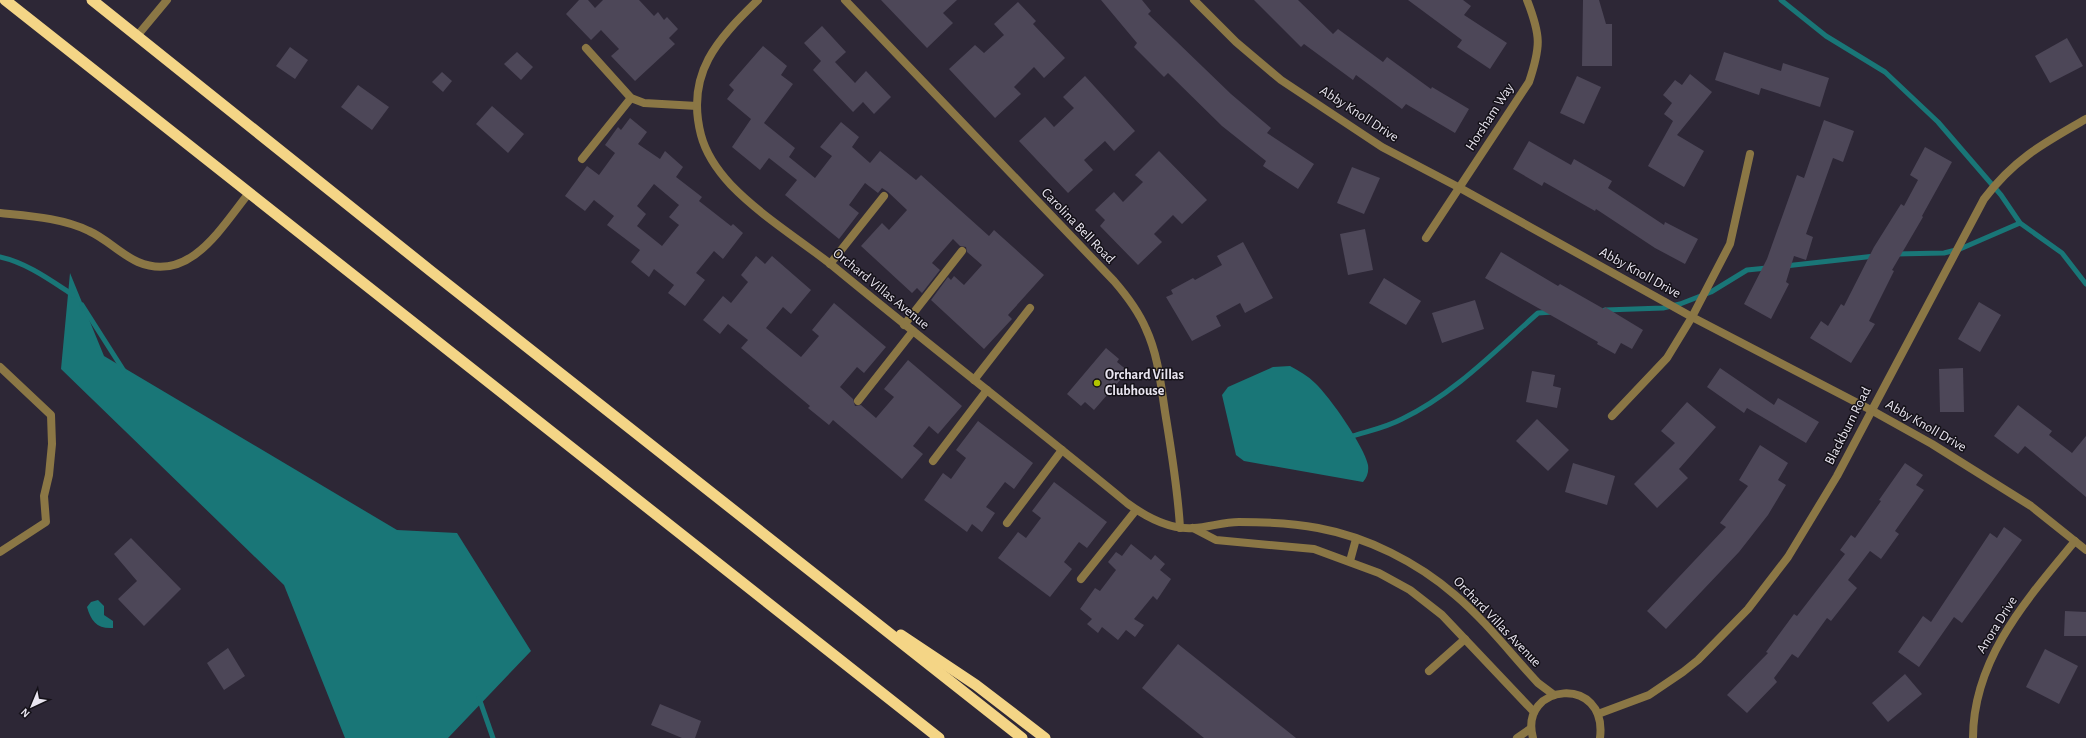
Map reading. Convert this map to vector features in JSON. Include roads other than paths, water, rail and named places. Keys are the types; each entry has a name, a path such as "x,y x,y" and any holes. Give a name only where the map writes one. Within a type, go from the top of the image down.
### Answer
{"highway":[{"path":"6,0 939,738"},
{"path":"92,0 1022,738"},
{"path":"855,606 932,655 1045,738"}],"street":[{"path":"137,36 167,0"},
{"name":"Orchard Villas Avenue","path":"758,0 729,28 713,49 702,73 697,106 701,135 709,154 718,170 746,199 830,264 1136,510 1159,522 1180,528 1193,528 1238,522 1283,524 1318,528 1356,539 1397,555 1444,586 1480,620 1538,683 1554,695"},
{"name":"Carolina Bell Road","path":"844,0 1114,281 1130,299 1139,313 1154,348 1178,498 1180,528"},
{"name":"Abby Knoll Drive","path":"1194,0 1236,42 1282,80 1382,147 1460,188 1692,317 1872,410 1980,473 2031,506 2086,550"},
{"name":"Horsham Way","path":"1426,238 1529,82 1538,54 1538,26 1527,0"},
{"path":"586,48 631,98 644,103 697,106"},
{"path":"582,159 631,98"},
{"name":"Blackburn Road","path":"1598,714 1636,701 1663,687 1698,660 1748,609 1788,557 1837,476 1984,199 1997,181 2016,162 2036,147 2086,119"},
{"path":"1612,416 1667,358 1692,317 1730,244 1750,154"},
{"path":"0,213 66,223 88,230 121,253 139,263 156,266 172,266 185,262 200,252 249,193"},
{"path":"830,264 884,196"},
{"path":"904,325 962,251"},
{"path":"974,380 1030,308"},
{"path":"858,401 913,331"},
{"path":"0,367 51,415 52,444 49,475 44,496 46,522 0,552"},
{"path":"933,461 987,390"},
{"path":"1007,523 1062,450"},
{"path":"1081,580 1136,510"},
{"name":"Orchard Villas Avenue","path":"1193,528 1216,540 1314,549 1350,561 1410,590 1442,615 1534,712"},
{"path":"1350,561 1356,539"},
{"name":"Anora Drive","path":"1972,738 1977,694 1985,669 1997,645 2039,585 2076,541"},
{"path":"1429,672 1465,638"},
{"path":"1533,738 1530,729 1534,712 1542,701 1554,695 1564,693 1575,694 1585,698 1593,705 1598,714 1601,726 1600,738"},
{"path":"1517,738 1530,729"}],"waterway":[{"path":"1781,0 1826,36 1885,72 1938,122 2001,195 2020,223 2062,253 2086,284"},
{"path":"1895,254 1944,253 1960,249 2020,223"},
{"path":"1785,266 1875,256"},
{"path":"0,257 20,263 73,295"},
{"path":"1605,310 1663,308 1680,304 1711,292 1747,270 1767,268"},
{"path":"82,305 124,371"},
{"path":"1353,436 1378,429 1421,409 1457,384 1538,313 1553,312"},
{"path":"479,698 493,738"}],"place":[{"name":"Orchard Villas Clubhouse","path":"1097,383"}]}
